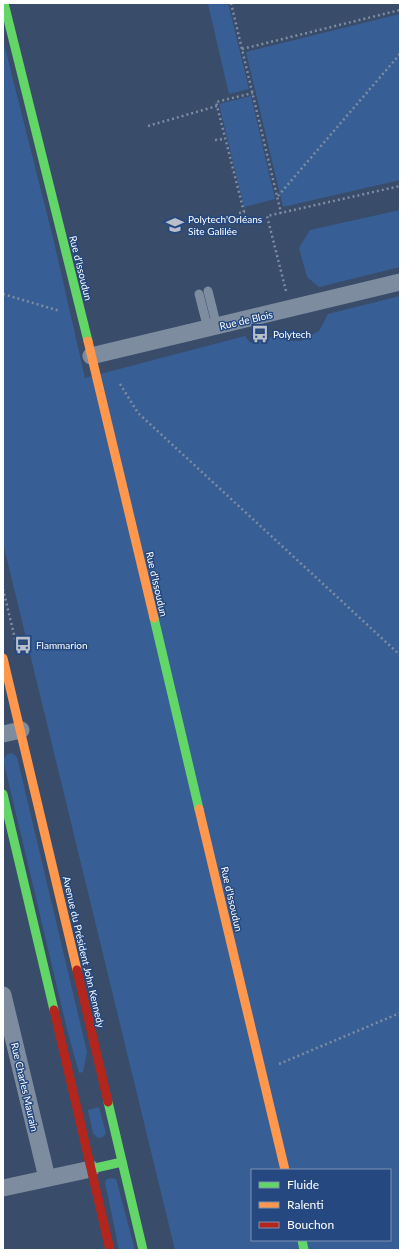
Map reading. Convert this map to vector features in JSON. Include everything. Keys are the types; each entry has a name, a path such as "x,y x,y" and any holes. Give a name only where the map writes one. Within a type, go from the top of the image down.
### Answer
{"street":[{"name":"Rue d'Issoudun","path":"4,3 82,317 285,1169"},
{"name":"Rue de Blois","path":"91,356 400,282"},
{"name":"Avenue du Président John Kennedy","path":"3,658 143,1250"},
{"path":"3,734 20,730"},
{"path":"3,794 110,1250"},
{"name":"Rue Charles Maurain","path":"3,995 47,1178"},
{"path":"3,1188 122,1162"}],"lane":[{"path":"204,293 212,328"}],"path":[{"path":"231,3 282,213"},
{"path":"242,49 400,10"},
{"path":"278,196 400,54"},
{"path":"239,213 244,212 224,139 216,102 253,93"},
{"path":"148,126 217,106"},
{"path":"215,140 224,139"},
{"path":"291,309 267,216 400,186"},
{"path":"3,294 82,317"},
{"path":"118,380 138,413 400,655"},
{"path":"394,650 400,649"},
{"path":"275,1066 400,1013"}],"shaded area":[{"path":"228,3 249,89 229,94 208,4"},
{"path":"400,14 400,180 283,207 246,52"},
{"path":"3,40 54,242 85,378 245,336 250,343 279,335 288,341 301,341 319,331 328,314 400,296 400,1250 175,1250 3,543"},
{"path":"251,96 275,199 244,207 219,104"},
{"path":"400,210 400,267 319,287 307,277 299,248 310,230"},
{"path":"12,753 17,757 87,1052 83,1072 79,1073 67,1029 3,759 8,754"},
{"path":"99,1107 106,1133 103,1137 98,1138 93,1133 88,1110"},
{"path":"107,1179 116,1179 135,1250 119,1250 105,1182"}],"traffic: fast":[{"path":"4,3 88,341"},
{"path":"154,618 199,809"},
{"path":"3,794 54,1010"},
{"path":"108,1102 143,1250"},
{"path":"91,1169 122,1162"},
{"path":"302,1241 304,1250"}],"traffic: slow":[{"path":"88,341 154,618"},
{"path":"3,658 77,970"},
{"path":"199,809 285,1169"}],"traffic: jam":[{"path":"77,970 108,1102"},
{"path":"54,1010 110,1250"}],"place":[{"name":"Polytech'Orléans Site Galilée","path":"175,225"},
{"name":"Polytech","path":"260,334"},
{"name":"Flammarion","path":"23,645"}]}
